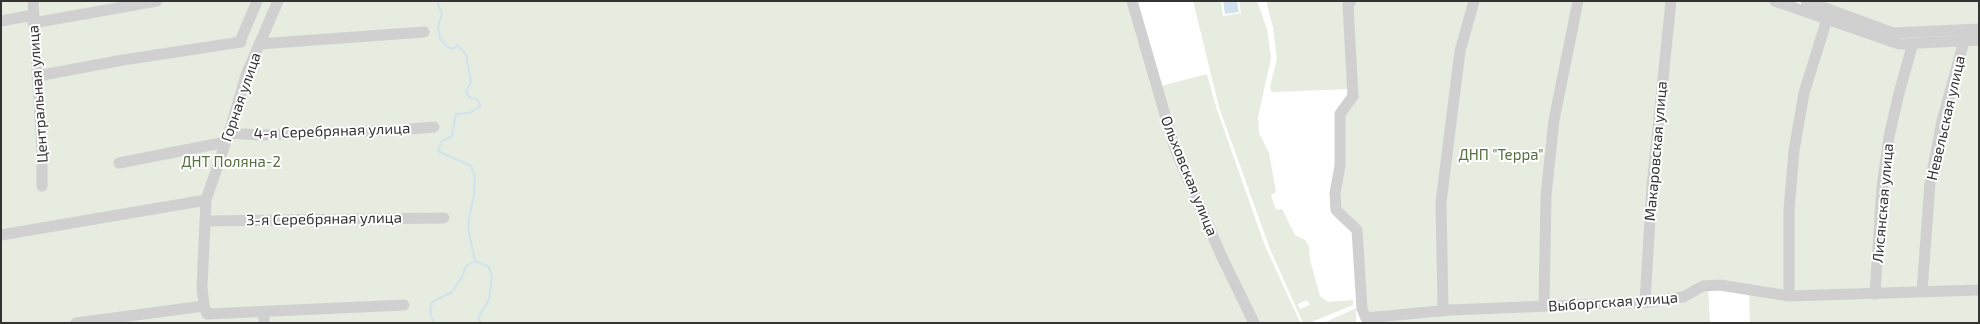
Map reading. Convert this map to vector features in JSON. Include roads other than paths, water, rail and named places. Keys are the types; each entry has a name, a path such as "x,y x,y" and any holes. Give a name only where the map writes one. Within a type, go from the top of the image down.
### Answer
{"street":[{"name":"Центральная улица","path":"32,1 42,151 42,186"},
{"path":"1,21 33,19 157,1"},
{"path":"37,76 241,40 258,1"},
{"name":"Горная улица","path":"205,314 202,287 206,200 246,75 278,1"},
{"name":"Ольховская улица","path":"1132,1 1175,149 1221,255 1254,323"},
{"name":"Выборгская улица","path":"1351,1 1348,5 1353,96 1340,114 1340,166 1335,193 1336,210 1357,230 1362,309 1366,318 1443,311 1645,302 1683,297 1703,286 1720,285 1789,296 1979,290"},
{"path":"1443,311 1441,202 1460,51 1474,1"},
{"path":"1544,306 1546,195 1554,120 1578,1"},
{"name":"Макаровская улица","path":"1645,302 1652,186 1670,1"},
{"path":"1775,1 1899,44 1979,40"},
{"path":"1806,1 1893,33 1979,29"},
{"path":"1789,296 1789,210 1794,151 1804,93 1827,19"},
{"path":"259,44 424,32"},
{"name":"Невельская улица","path":"1922,291 1930,183 1942,121 1964,41"},
{"name":"Лисянская улица","path":"1875,294 1882,186 1888,144 1898,97 1913,43"},
{"name":"4-я Серебряная улица","path":"119,163 227,138 434,127"},
{"path":"1,236 206,200"},
{"name":"3-я Серебряная улица","path":"205,221 444,218"},
{"path":"76,323 205,314 404,305"},
{"path":"264,312 264,323"}],"water":[{"path":"1223,1 1237,1 1239,12 1225,14"}],"waterway":[{"path":"437,1 442,14 438,26 440,39 448,47 453,49 457,45 466,54 471,82 466,91 469,97 476,99 481,106 469,113 456,114 452,136 442,141 438,151 471,166 475,177 474,195 468,224 469,233 475,261 489,267 492,277 489,300 478,318 481,323"},
{"path":"434,323 430,313 432,302 452,292 462,277 466,266 475,261"}],"park label":[{"name":"ДНП \"Терра\"","path":"1501,155"},
{"name":"ДНТ Поляна-2","path":"231,162"}]}
